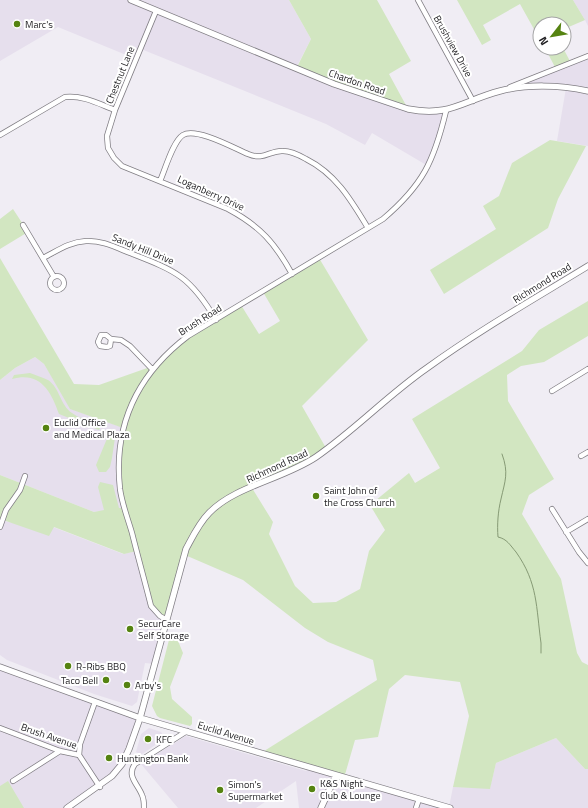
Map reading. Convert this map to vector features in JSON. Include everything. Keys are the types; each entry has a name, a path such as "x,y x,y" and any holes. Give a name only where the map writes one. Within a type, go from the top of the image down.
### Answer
{"main road":[{"name":"Chardon Road","path":"131,0 339,86 408,109 435,112 446,110 500,91 538,87 588,91"},
{"name":"Richmond Road","path":"67,808 100,787 122,764 140,718 186,549 197,528 209,513 220,503 235,494 277,478 316,457 426,368 469,339 588,266"},
{"name":"Euclid Avenue","path":"0,667 140,718 450,808"},
{"path":"321,808 336,775"}],"street":[{"name":"Brushview Drive","path":"418,0 473,101"},
{"name":"Chestnut Lane","path":"108,148 107,136 115,110 156,11"},
{"path":"500,91 588,56"},
{"path":"0,135 65,97 75,96 85,98 115,110"},
{"name":"Brush Road","path":"167,620 160,616 151,606 121,490 118,462 124,428 128,412 140,387 152,369 176,346 216,320 383,219 399,206 427,169 439,143 446,110"},
{"path":"160,181 177,140 187,133 198,134 253,156 266,156 282,150 314,163 338,182 348,194 368,228"},
{"name":"Loganberry Drive","path":"108,148 114,158 122,166 228,209 258,228 281,254 292,274"},
{"path":"23,225 54,277"},
{"name":"Sandy Hill Drive","path":"43,258 72,244 97,241 108,244 168,268 182,277 197,290 216,320"},
{"path":"111,339 121,340 130,346 152,369"},
{"path":"552,391 588,369"},
{"path":"581,456 588,452"},
{"path":"0,526 8,506 20,490 25,476"},
{"path":"552,509 579,552 588,563"},
{"path":"566,532 588,519"},
{"path":"79,755 80,744 95,702"},
{"name":"Brush Avenue","path":"0,728 60,751 79,755 100,787"},
{"path":"144,808 142,796 131,775 131,768 134,764 187,731"},
{"path":"13,781 60,751"},
{"path":"416,808 419,800"}],"shaded area":[{"path":"0,0 289,0 311,39 296,68 408,109 446,111 428,166 372,133 365,145 326,124 141,49 136,59 58,27 0,61"},
{"path":"573,0 588,0 588,26 585,20"},
{"path":"588,56 588,146 557,141 566,88 556,87 500,91"},
{"path":"35,357 44,364 71,409 124,428 125,508 94,512 0,475 0,380 15,368"},
{"path":"3,520 8,522 53,527 123,554 137,551 167,620 154,664 145,663 137,702 132,706 94,694 7,660 0,655 0,527"},
{"path":"0,667 140,718 129,749 112,776 67,808 0,808"},
{"path":"149,728 161,732 165,738 141,755 136,752 141,734"},
{"path":"186,736 306,771 308,767 449,807 453,787 490,788 496,763 556,738 585,769 588,769 588,808 299,808 296,781 256,808 178,808 141,764"}],"green space":[{"path":"289,0 377,0 411,61 389,74 408,109 296,69 311,39"},
{"path":"457,0 573,0 585,20 572,26 572,16 532,16 532,26 520,4 483,25 491,40 482,45"},
{"path":"549,56 567,56 571,63 556,69"},
{"path":"550,140 586,146 558,199 548,228 444,294 430,270 496,229 483,206 499,196 512,163"},
{"path":"13,209 28,232 0,249 0,219"},
{"path":"0,258 74,384 99,385 150,367 152,369 174,347 241,305 259,334 280,321 263,292 319,258 368,340 302,406 326,448 318,455 252,488 273,522 269,534 295,586 313,603 336,602 360,589 369,551 385,530 370,505 409,473 415,483 440,468 412,419 522,351 539,330 588,301 588,336 544,362 521,366 507,375 508,401 554,479 529,495 522,514 561,579 577,653 582,662 588,665 588,769 585,769 556,738 496,763 490,789 453,787 469,716 460,682 405,675 389,689 378,737 355,740 344,778 261,753 377,680 373,660 328,642 305,628 243,580 185,555 167,620 153,610 137,551 124,554 54,527 49,536 3,520 0,527 0,475 94,512 104,510 98,487 100,482 113,485 119,508 124,508 118,462 123,428 70,409 44,364 35,357 15,368 0,380"},
{"path":"30,373 52,383 68,410 79,417 101,426 99,430 59,414 48,391 37,380 22,377 12,379 14,375"},
{"path":"111,429 116,431 110,467 106,472 99,472 96,465"},
{"path":"173,634 176,636 183,653 170,687 172,699 192,717 192,724 190,726 160,718 157,716 152,706 170,636"},
{"path":"8,781 24,808 0,808 0,786"}],"waterway":[{"path":"502,454 506,477 498,513 498,537 506,541 512,547 523,563 528,574 537,607 541,653"}],"place":[{"name":"Marc's","path":"17,24"},
{"name":"Euclid Office and Medical Plaza","path":"46,428"},
{"name":"Saint John of the Cross Church","path":"316,496"},
{"name":"SecurCare Self Storage","path":"130,629"},
{"name":"R-Ribs BBQ","path":"68,666"},
{"name":"Taco Bell","path":"106,680"},
{"name":"Arby's","path":"127,685"},
{"name":"KFC","path":"148,739"},
{"name":"Huntington Bank","path":"109,758"},
{"name":"K&S Night Club & Lounge","path":"312,789"},
{"name":"Simon's Supermarket","path":"220,790"}]}
